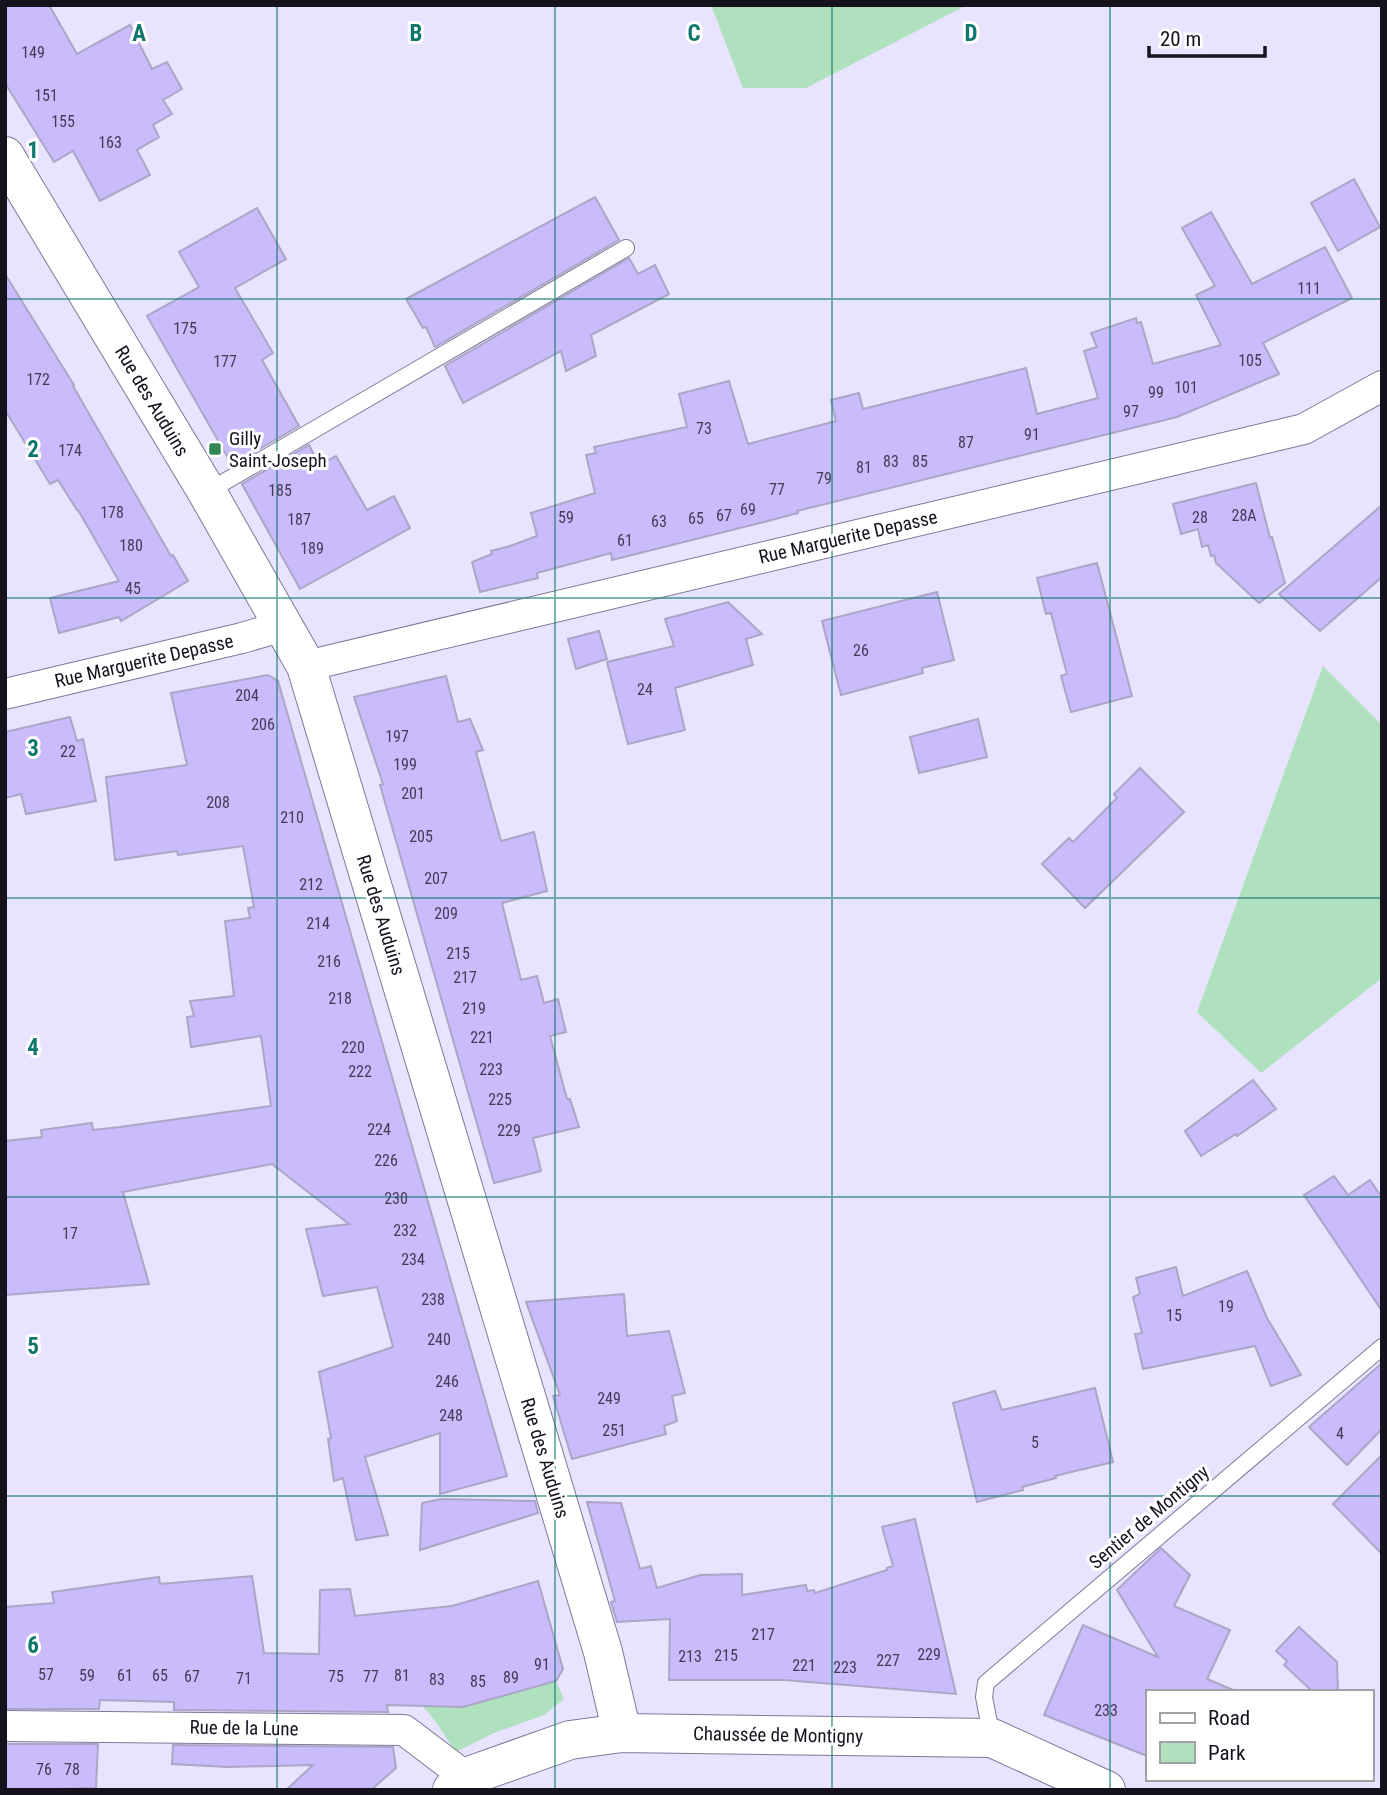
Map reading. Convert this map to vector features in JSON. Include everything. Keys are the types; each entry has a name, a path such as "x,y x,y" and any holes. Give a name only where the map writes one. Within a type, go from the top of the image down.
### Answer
{"street":[{"name":"Rue des Auduins","path":"5,156 207,492 306,666 603,1652 622,1733"},
{"name":"Rue Marguerite Depasse","path":"306,666 1304,429 1382,386"},
{"name":"Rue Marguerite Depasse","path":"5,694 283,626"},
{"name":"Rue de la Lune","path":"5,1726 404,1730 459,1784"},
{"name":"Chaussée de Montigny","path":"459,1784 570,1740 622,1733 992,1738 1106,1790"}],"lane":[{"path":"207,492 626,248"},
{"name":"Sentier de Montigny","path":"992,1738 984,1697 986,1683 1382,1347"}],"green space":[{"path":"711,5 967,5 806,88 743,88"},
{"path":"1323,666 1382,725 1382,978 1261,1073 1197,1012"},
{"path":"556,1681 564,1699 544,1715 494,1733 456,1752 422,1706 460,1707"}],"building":[{"path":"5,5 49,5 77,54 130,25 152,69 167,62 182,89 163,100 172,114 153,125 159,137 137,150 150,175 100,201 73,151 54,162 5,83"},
{"path":"1354,179 1380,227 1338,251 1311,203"},
{"path":"595,197 619,240 435,347 426,327 423,328 406,299"},
{"path":"257,208 286,259 235,288 273,353 262,360 299,426 232,465 147,316 199,287 179,252"},
{"path":"1211,212 1252,284 1325,247 1352,298 1263,343 1279,374 1177,417 797,511 798,513 612,560 611,553 537,573 538,578 480,592 472,562 492,554 491,551 537,536 531,513 595,493 586,455 596,453 594,447 687,427 679,394 729,381 748,444 836,421 831,400 859,393 863,409 1026,368 1037,414 1098,398 1084,351 1097,347 1091,333 1136,318 1137,323 1141,322 1153,364 1221,345 1196,295 1215,286 1182,228"},
{"path":"629,258 638,274 655,265 669,294 591,335 596,356 566,371 561,351 463,403 445,366"},
{"path":"5,274 74,385 171,556 173,555 188,581 121,621 119,617 59,633 50,598 119,581 58,480 50,484 5,410"},
{"path":"309,445 319,465 336,456 367,510 394,496 410,528 300,589 242,484"},
{"path":"1256,483 1285,583 1259,603 1216,563 1208,545 1202,547 1198,529 1181,534 1173,504"},
{"path":"1382,505 1382,577 1320,631 1279,594"},
{"path":"1097,563 1132,696 1071,712 1061,676 1067,674 1051,613 1046,614 1037,578"},
{"path":"937,592 954,660 922,668 923,673 841,695 822,621"},
{"path":"728,602 762,634 746,639 753,665 675,688 685,730 628,744 607,662 674,646 665,619"},
{"path":"599,631 607,659 576,669 568,639"},
{"path":"268,675 278,681 507,1476 440,1494 440,1433 365,1457 388,1535 356,1540 343,1478 334,1481 328,1439 331,1438 319,1372 393,1347 377,1287 323,1296 306,1229 349,1224 272,1164 123,1192 149,1284 5,1295 5,1141 42,1137 41,1130 92,1123 93,1130 271,1106 261,1036 191,1047 187,1017 194,1016 190,1001 234,996 225,921 250,918 248,908 254,907 243,846 178,855 177,851 115,860 106,777 187,765 171,693"},
{"path":"446,676 458,722 470,719 483,750 476,752 501,841 534,832 547,891 502,903 521,980 537,976 544,1003 558,999 566,1032 550,1036 567,1099 570,1099 579,1127 533,1138 541,1171 494,1183 380,785 383,784 354,697"},
{"path":"70,717 77,741 83,739 96,801 26,814 21,794 5,798 5,732"},
{"path":"978,719 987,757 919,773 910,737"},
{"path":"1140,768 1184,812 1085,908 1042,864 1069,838 1073,842 1117,798 1114,794"},
{"path":"1253,1080 1276,1109 1237,1136 1236,1134 1201,1156 1185,1131"},
{"path":"1334,1176 1348,1195 1370,1180 1382,1198 1382,1311 1304,1195"},
{"path":"1176,1267 1183,1296 1247,1271 1267,1318 1301,1375 1271,1386 1255,1346 1143,1369 1135,1334 1142,1333 1133,1297 1140,1294 1136,1278"},
{"path":"624,1294 627,1336 669,1331 685,1393 672,1396 677,1421 664,1426 666,1434 572,1459 553,1396 560,1395 526,1302"},
{"path":"1382,1363 1382,1429 1347,1465 1309,1427"},
{"path":"1095,1388 1113,1462 1055,1476 1056,1478 1022,1487 1023,1490 977,1502 953,1403 995,1391 1002,1410"},
{"path":"1382,1455 1382,1554 1333,1504"},
{"path":"441,1499 535,1501 538,1513 420,1550 422,1503"},
{"path":"587,1502 621,1503 640,1569 651,1566 657,1588 700,1575 742,1574 742,1595 806,1585 807,1591 814,1590 815,1593 887,1570 893,1566 882,1527 915,1519 956,1694 784,1680 669,1680 670,1619 617,1622 611,1602 615,1601"},
{"path":"1161,1548 1190,1575 1174,1606 1230,1630 1207,1679 1233,1690 1146,1690 1146,1756 1044,1715 1083,1625 1158,1657 1117,1590"},
{"path":"252,1576 264,1653 319,1654 320,1590 350,1589 355,1616 452,1606 538,1581 563,1669 556,1681 463,1707 387,1705 388,1712 174,1710 174,1702 100,1700 99,1709 5,1709 5,1607 54,1603 52,1592 159,1577 160,1584"},
{"path":"1299,1627 1337,1662 1338,1690 1311,1690 1284,1665 1287,1661 1276,1651"},
{"path":"5,1744 98,1744 96,1788 5,1790"},
{"path":"173,1745 393,1747 396,1768 371,1790 286,1790 313,1765 228,1767 172,1764"}],"place":[{"name":"Gilly Saint-Joseph","path":"215,449"}]}
